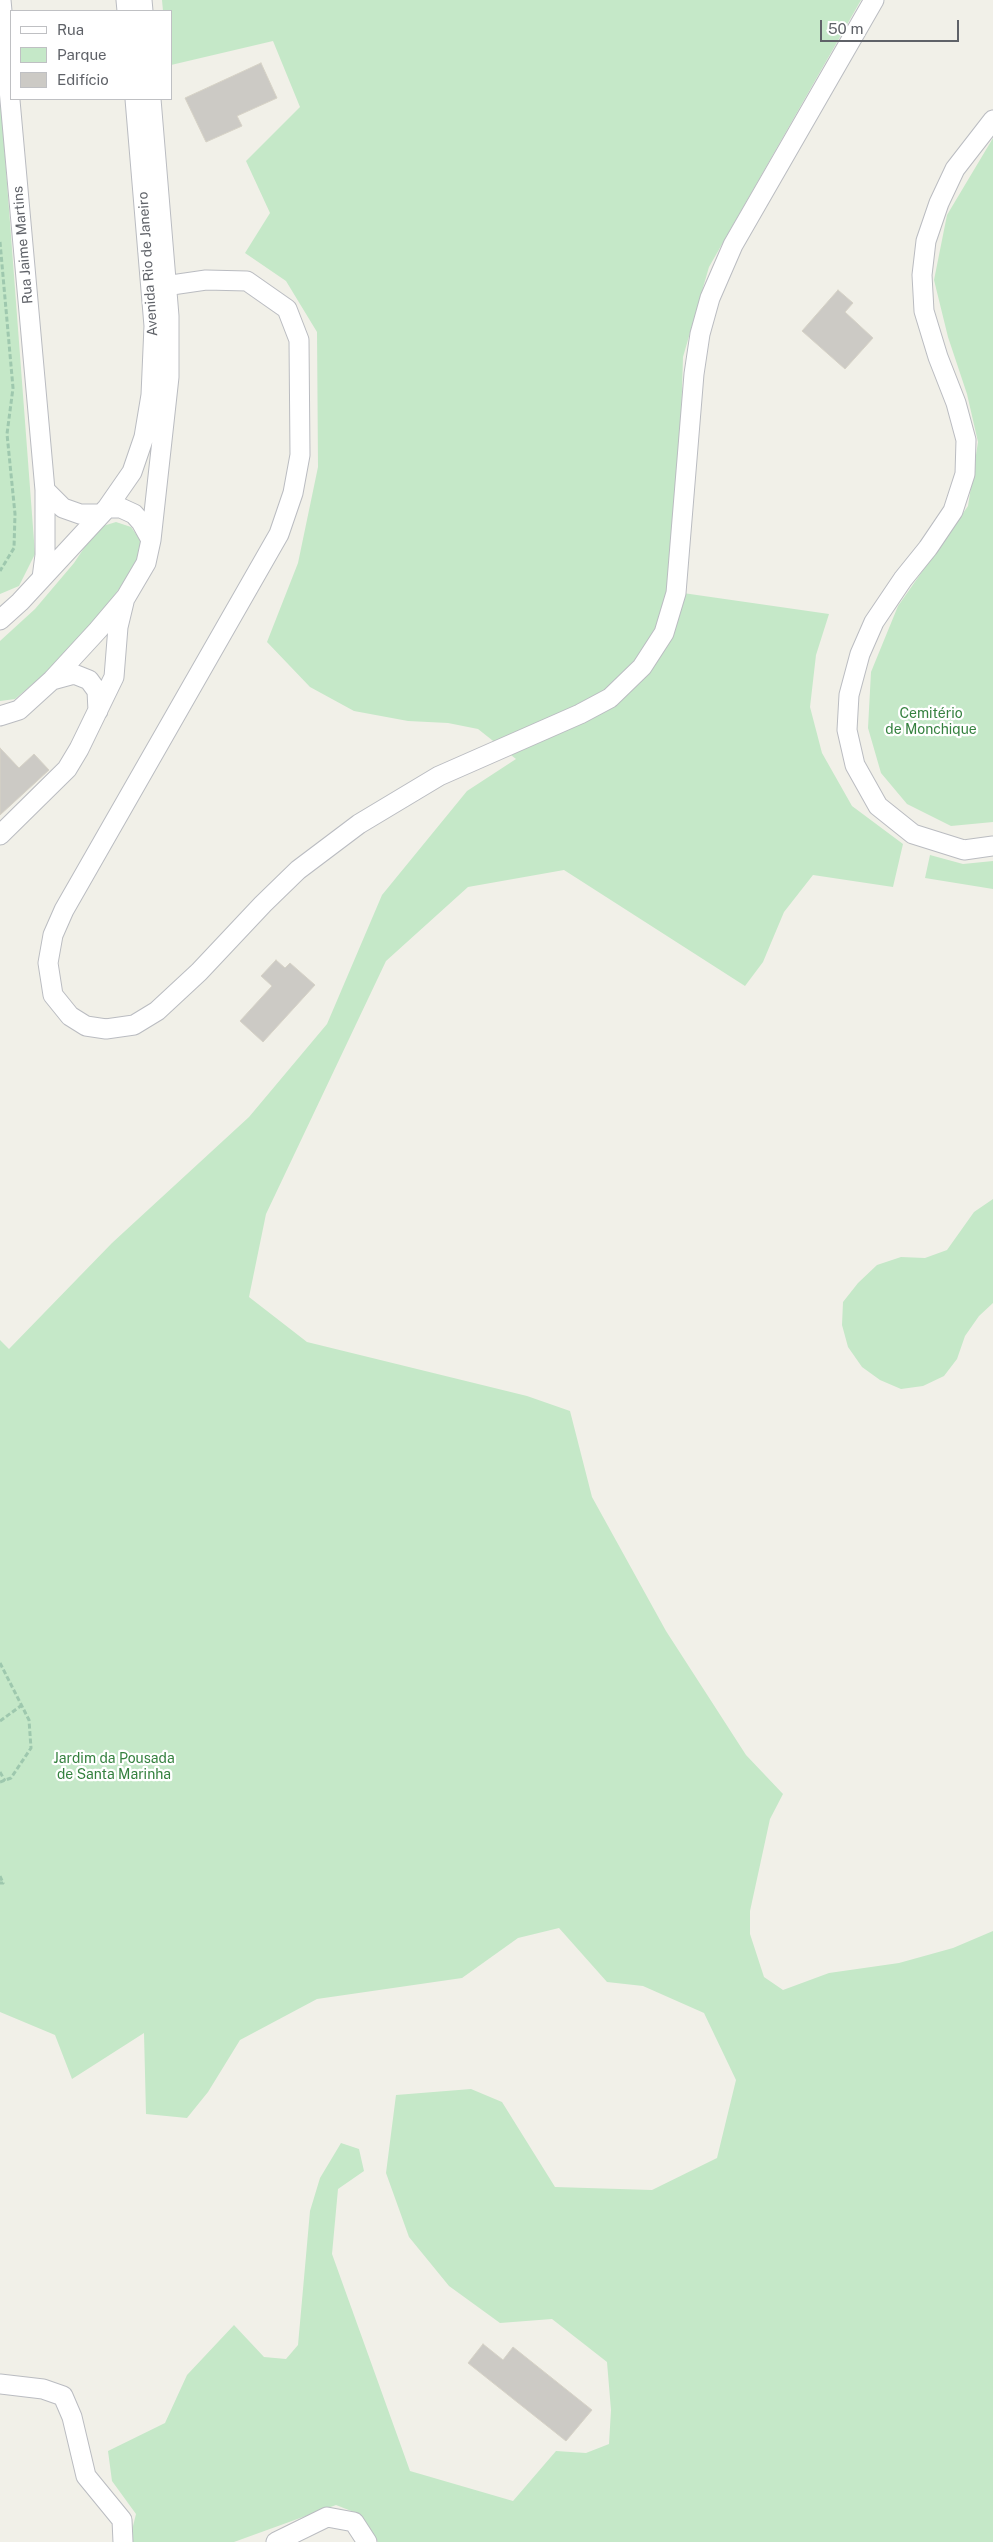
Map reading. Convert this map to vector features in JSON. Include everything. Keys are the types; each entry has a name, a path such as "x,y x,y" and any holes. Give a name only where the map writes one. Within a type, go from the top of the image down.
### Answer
{"street":[{"name":"Rua Jaime Martins","path":"2,0 10,91"},
{"path":"159,287 206,280 247,281 287,309 299,340 300,455 294,493 279,534 69,901 53,935 48,963 53,995 70,1016 86,1026 106,1029 134,1024 157,1011 199,972 284,884 359,824 439,776 580,714 610,698 642,667 664,633 676,592 694,374 700,334 710,298 733,245 874,0"},
{"name":"Rua Jaime Martins","path":"11,100 45,490 45,554 42,578"},
{"name":"Avenida Rio de Janeiro","path":"0,620 20,602 103,511 132,472 144,437 151,394 154,326 159,287 135,100"},
{"path":"0,716 19,710 52,680 126,597 146,563 151,540 169,377 159,287 151,100"},
{"path":"993,120 955,169 939,204 926,241 922,274 924,311 938,357 956,403 966,440 966,474 953,510 874,622 860,654 849,695 847,730 855,765 878,806 913,834 964,850 993,846"},
{"path":"45,490 63,508 80,514 121,508 134,514 151,540"},
{"path":"0,835 67,769 98,712 114,677 118,627 126,597"},
{"path":"0,609 20,602"},
{"path":"52,680 74,674 89,680 97,691 98,712"},
{"path":"0,2384 43,2389 63,2396 72,2417 86,2476 122,2520 123,2542"},
{"path":"276,2542 327,2517 354,2522 367,2542"}],"path":[{"path":"0,242 12,388 6,434 15,514 14,548 0,571"},
{"path":"0,1663 30,1720 31,1748 11,1778 0,1782"},
{"path":"0,1721 22,1704"},
{"path":"0,1772 5,1781"},
{"path":"0,1876 3,1883 0,1883"}],"green space":[{"name":"Jardim da Pousada de Santa Marinha","path":"162,0 861,0 709,267 683,357 676,592 829,614 816,655 810,707 822,753 852,806 903,844 893,887 813,875 784,912 763,962 745,986 564,870 468,887 386,961 266,1214 249,1297 307,1342 527,1396 570,1411 592,1497 666,1631 746,1755 783,1794 770,1819 750,1911 750,1934 764,1977 783,1990 829,1973 899,1963 953,1948 993,1931 993,2542 378,2542 359,2514 336,2505 234,2542 129,2542 136,2514 112,2481 108,2451 165,2423 187,2375 234,2325 264,2357 286,2359 298,2345 310,2211 320,2178 341,2143 359,2149 364,2171 338,2189 332,2254 410,2471 513,2501 556,2451 586,2453 609,2444 611,2410 607,2362 552,2319 500,2323 449,2286 409,2237 386,2173 396,2095 471,2089 502,2102 555,2187 652,2190 717,2158 736,2080 704,2013 643,1986 607,1982 559,1928 518,1938 462,1978 317,1999 240,2040 208,2092 187,2118 146,2114 144,2033 72,2079 55,2035 0,2012 0,1340 9,1349 112,1243 249,1117 327,1024 382,895 467,791 516,759 478,729 448,723 408,721 354,711 310,687 267,642 298,563 318,467 317,332 286,281 245,253 270,213 246,161 300,107 273,41 172,65 172,10 163,10"},
{"path":"0,90 35,554 19,586 0,594"},
{"name":"Cemitério de Monchique","path":"993,138 993,822 951,826 907,804 881,773 868,728 871,672 898,606 968,506 978,442 967,394 948,337 934,280 947,215"},
{"path":"116,522 131,527 141,541 142,549 136,565 106,607 56,664 15,699 0,701 0,641 35,609 74,563 92,536 103,526"},
{"path":"930,855 963,864 993,861 993,889 925,878"},
{"path":"993,1199 993,1303 979,1316 965,1336 957,1359 944,1376 923,1386 901,1389 880,1380 862,1367 848,1347 842,1325 843,1302 858,1283 877,1265 901,1257 925,1258 947,1250 974,1212"}],"building":[{"path":"261,63 277,98 237,116 242,126 206,142 185,98"},
{"path":"838,290 853,303 845,312 873,338 845,369 802,331"},
{"path":"0,748 19,768 34,754 49,770 0,815"},
{"path":"276,960 285,968 290,963 315,985 263,1042 240,1021 272,986 261,976"},
{"path":"483,2344 503,2360 513,2347 592,2410 566,2441 468,2363"}]}
